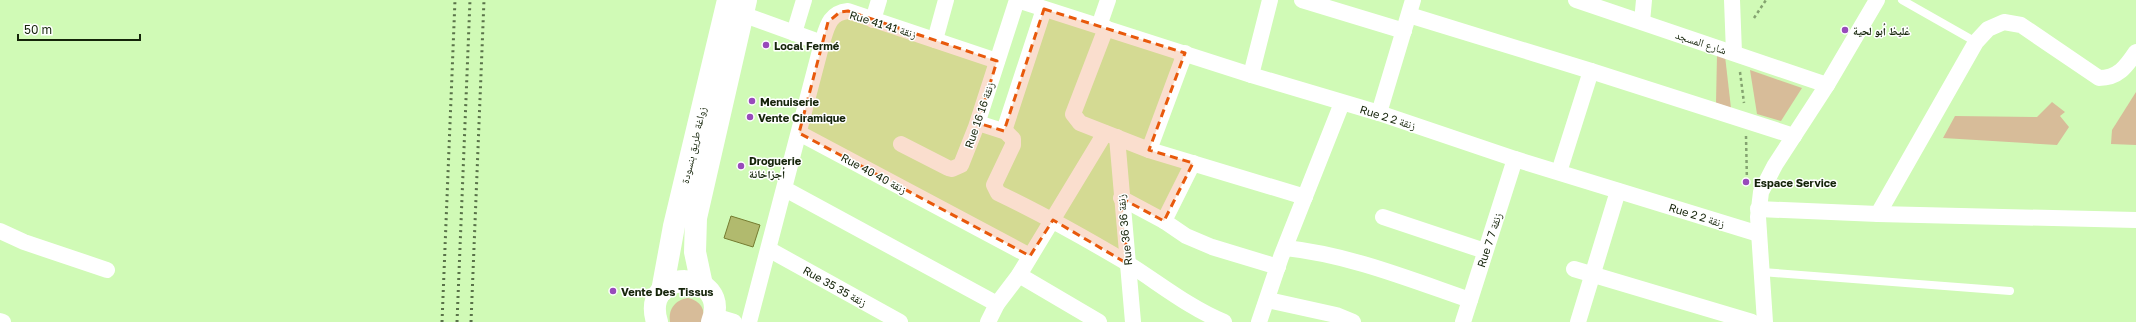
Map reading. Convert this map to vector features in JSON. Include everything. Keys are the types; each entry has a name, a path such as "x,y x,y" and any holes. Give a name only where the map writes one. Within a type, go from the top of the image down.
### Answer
{"main road":[{"name":"زواغة طريق بنسودة","path":"702,285 695,252 696,218 739,5"},
{"name":"زواغة طريق بنسودة","path":"657,322 655,308 662,291 674,226 739,5"},
{"path":"662,291 671,284 681,280 692,281 702,285 709,292 714,301 720,320"}],"street":[{"path":"794,33 804,0"},
{"path":"873,20 879,0"},
{"path":"935,40 946,0"},
{"name":"Rue 2 زنقة 2","path":"1017,0 1251,75 1380,113 1515,159 1759,234"},
{"name":"Rue 16 زنقة 16","path":"901,144 948,168 957,168 961,165 978,123 1017,0"},
{"path":"1108,0 1102,27 1073,114 1080,123 1149,150 1305,197"},
{"path":"1251,75 1270,0"},
{"path":"1302,0 1404,31"},
{"path":"1380,113 1413,0"},
{"name":"شارع المسجد","path":"1576,0 1827,85"},
{"path":"1642,22 1644,0"},
{"path":"1732,0 1734,53"},
{"path":"1765,322 1758,210 1760,192 1827,85 1877,0"},
{"path":"739,5 794,33 822,43 770,250 749,322"},
{"path":"1004,131 1044,9"},
{"name":"Rue 41 زنقة 41","path":"822,43 828,22 840,12 848,11 997,61"},
{"path":"1409,15 1794,136"},
{"path":"1878,214 1976,42 1988,29 2004,22 2021,25 2099,78 2109,78 2120,73 2136,52"},
{"path":"1149,150 1185,53"},
{"path":"1559,172 1591,71"},
{"path":"1259,322 1268,300 1278,267 1342,103"},
{"path":"978,123 1004,131 1013,139 1013,145 996,180 995,190 1053,220 1128,264 1197,310 1224,322"},
{"name":"Rue 40 زنقة 40","path":"799,133 1030,256"},
{"path":"987,322 997,304 1019,275 1053,220 1111,135"},
{"name":"Rue 36 زنقة 36","path":"1111,135 1121,198 1133,322"},
{"name":"Rue 7 زنقة 7","path":"1463,322 1515,159"},
{"path":"1164,221 1193,163"},
{"path":"785,189 997,304"},
{"path":"1578,322 1618,191"},
{"path":"1121,198 1164,221 1186,236 1212,247 1278,267"},
{"path":"1758,210 2136,220"},
{"path":"1383,218 1486,251"},
{"path":"0,231 24,242 107,270"},
{"path":"1286,248 1314,251 1351,259 1470,300"},
{"name":"Rue 35 زنقة 35","path":"770,250 900,322"},
{"path":"1574,269 1752,322"},
{"path":"1019,275 1099,322"},
{"path":"1268,300 1336,315 1353,322"}],"lane":[{"path":"1902,0 1976,42"},
{"path":"1762,272 2010,291"}],"path":[{"path":"1754,18 1766,0"}],"highlighted area":[{"path":"1044,9 1185,53 1149,150 1193,163 1164,221 1121,198 1128,264 1053,220 1030,256 799,133 828,22 840,12 848,11 997,61 978,123 1004,131"}],"shaded area":[{"path":"1717,55 1725,56 1731,108 1716,103"},
{"path":"1750,70 1802,88 1781,121 1757,114"},
{"path":"2136,92 2136,145 2111,144 2112,130"},
{"path":"2052,102 2065,112 2060,116 2069,127 2057,145 1943,138 1955,116 2037,117"},
{"path":"688,298 699,303 703,309 704,322 670,322 670,313 673,306 679,301"}],"building":[{"path":"731,216 760,225 753,247 724,238"}],"railway":[{"path":"442,322 455,0"},
{"path":"457,322 470,0"},
{"path":"471,322 484,0"}],"place":[{"name":"غليظ أبو لحية","path":"1845,30"},
{"name":"Local Fermé","path":"766,45"},
{"name":"Menuiserie","path":"752,101"},
{"name":"Vente Ciramique","path":"750,117"},
{"name":"Droguerie أجزاخانة","path":"741,166"},
{"name":"Espace Service","path":"1746,182"},
{"name":"Vente Des Tissus","path":"613,291"}]}
